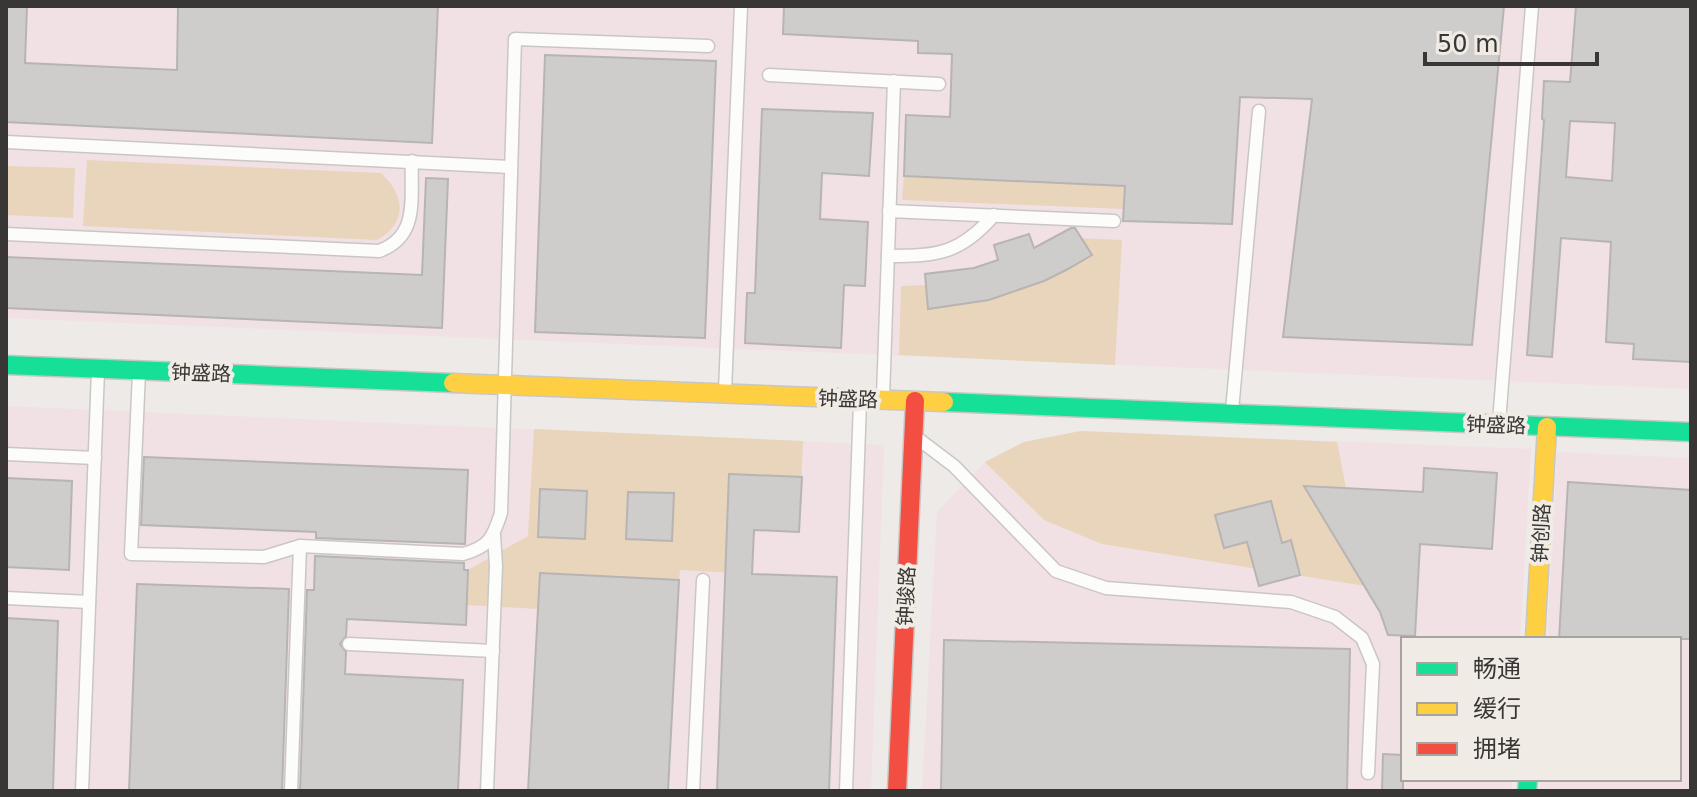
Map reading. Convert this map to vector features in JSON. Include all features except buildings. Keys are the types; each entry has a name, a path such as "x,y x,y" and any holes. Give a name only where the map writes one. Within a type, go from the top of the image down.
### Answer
{"street":[{"name":"钟盛路","path":"6,365 1691,432"},
{"name":"钟骏路","path":"897,791 915,401"},
{"name":"钟创路","path":"1535,637 1547,427"}],"lane":[{"path":"725,394 741,6"},
{"path":"1499,425 1532,6"},
{"path":"487,791 496,566 494,535 501,513 515,39 708,46"},
{"path":"769,75 939,84"},
{"path":"882,400 894,81"},
{"path":"1231,414 1259,111"},
{"path":"6,142 511,167"},
{"path":"6,234 379,251 394,245 405,233 409,220 412,161"},
{"path":"889,211 1114,221"},
{"path":"888,256 922,256 951,250 975,237 994,215"},
{"path":"82,791 98,368"},
{"path":"139,370 131,554 264,557 300,546 463,554 481,549 494,535"},
{"path":"846,791 861,399"},
{"path":"913,435 954,466 1056,571 1106,588 1291,602 1335,617 1362,638 1373,664 1368,773"},
{"path":"6,454 95,458"},
{"path":"291,791 300,546"},
{"path":"693,791 703,580"},
{"path":"6,598 89,602"},
{"path":"349,644 493,651"}],"shaded area":[{"path":"6,6 1691,6 1691,389 6,318"},
{"path":"87,160 381,173 395,190 400,208 394,225 377,240 83,226"},
{"path":"6,166 75,168 73,218 6,215"},
{"path":"904,176 1125,186 1124,209 902,200"},
{"path":"1075,238 1122,240 1115,365 899,355 901,286 952,284"},
{"path":"6,406 884,445 871,791 6,791"},
{"path":"534,429 803,441 799,532 754,530 752,574 680,570 679,580 540,575 538,609 467,605 468,570 528,536"},
{"path":"1081,431 1531,449 1520,637 1401,637 1401,781 1512,781 1511,791 922,791 937,512 985,462 1024,442"},
{"path":"1081,431 1337,442 1365,586 1102,544 1044,520 985,462 1024,442"},
{"path":"1557,452 1691,458 1691,791 1540,791 1540,781 1681,781 1681,637 1547,637"}],"traffic: fast":[{"path":"6,365 453,383"},
{"path":"944,402 1691,432"},
{"path":"1527,791 1528,781"}],"traffic: slow":[{"path":"453,383 944,402"},
{"path":"1535,637 1547,427"}],"traffic: jam":[{"path":"897,791 915,401"}]}
